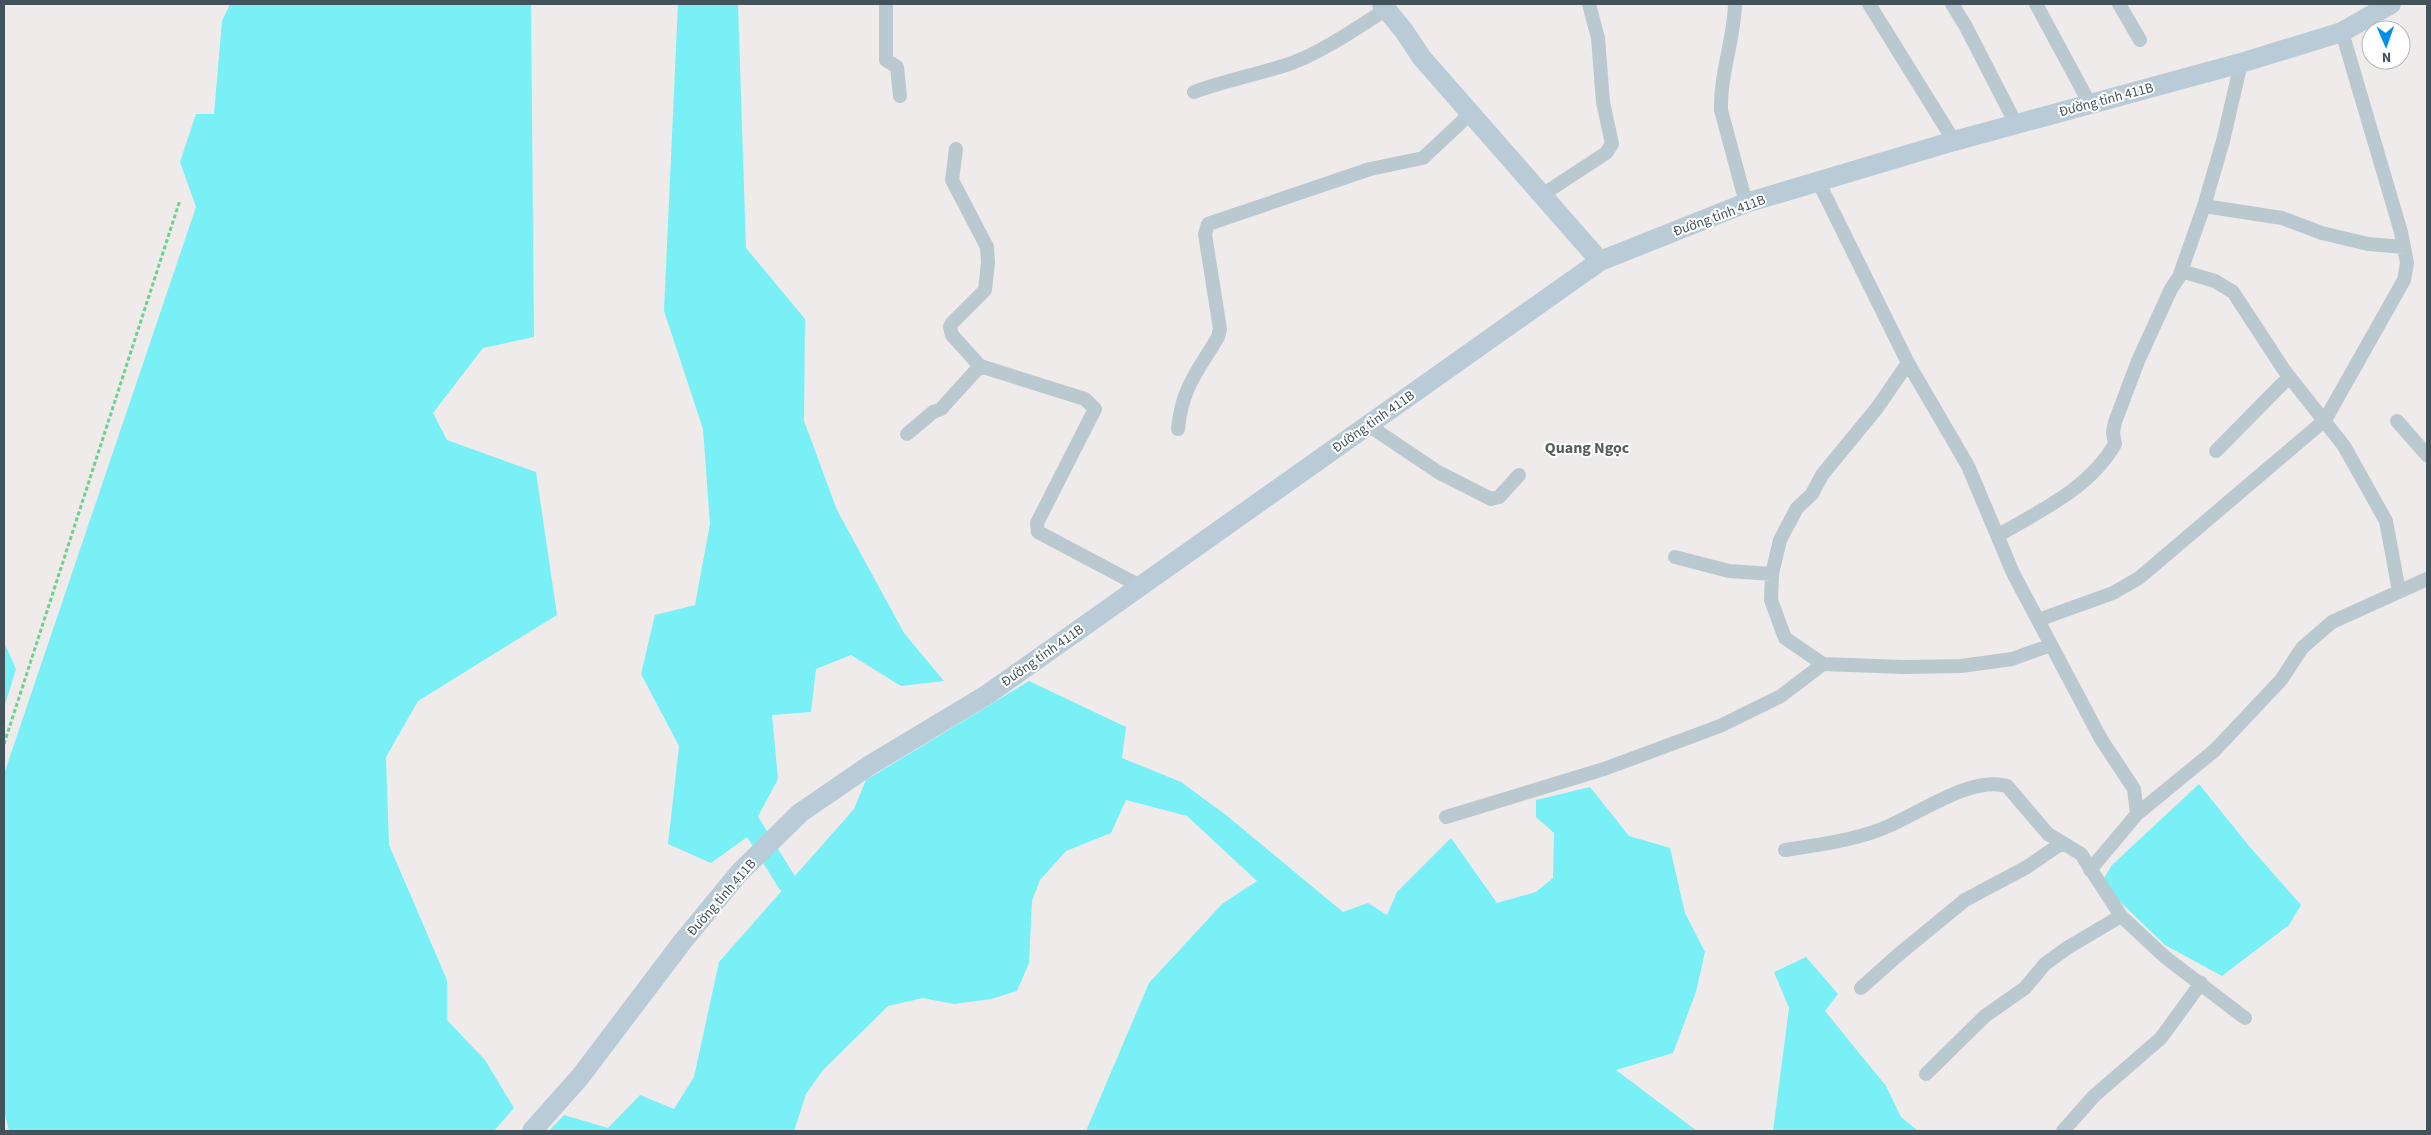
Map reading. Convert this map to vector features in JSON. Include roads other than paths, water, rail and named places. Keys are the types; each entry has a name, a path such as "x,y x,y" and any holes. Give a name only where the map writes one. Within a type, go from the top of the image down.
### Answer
{"main road":[{"name":"Đường tỉnh 411B","path":"532,1131 580,1076 683,941 739,873 800,814 870,765 988,694 1600,261 1746,203 1820,183 1954,141 2241,63 2342,32 2391,4"},
{"path":"1383,7 1470,114 1600,261"}],"street":[{"path":"886,4 886,60 897,67 900,96"},
{"path":"1542,195 1606,153 1612,144 1603,102 1598,38 1589,4"},
{"path":"1735,4 1730,48 1721,94 1721,110 1746,203"},
{"path":"1869,4 1954,141"},
{"path":"1952,4 1965,25 2016,124"},
{"path":"2036,4 2090,104"},
{"path":"2119,4 2140,40"},
{"path":"1194,92 1226,81 1284,66 1341,38 1383,7"},
{"path":"2038,620 2113,593 2139,578 2325,420 2404,280 2407,263 2401,232 2342,32"},
{"path":"1999,535 2056,501 2088,479 2108,456 2115,444 2113,432 2115,422 2138,361 2181,271 2204,206 2223,141 2241,63"},
{"path":"1178,429 1182,401 1187,386 1218,337 1220,329 1205,234 1208,224 1360,172 1423,158 1470,114"},
{"path":"956,149 952,167 952,180 987,247 988,263 985,290 952,323 950,330 952,336 980,366 1085,399 1095,409 1037,523 1038,532 1140,586"},
{"path":"1820,183 1908,363 1968,466 1999,535 2013,573 2101,739 2134,789 2137,814"},
{"path":"2204,206 2282,218 2322,233 2368,244 2404,247"},
{"path":"2181,271 2215,281 2233,292 2289,377 2344,446 2386,521 2400,591"},
{"path":"1908,363 1877,408 1822,475 1812,494 1797,508 1780,540 1772,574 1771,600 1786,638 1823,664 1904,668 1961,666 2012,659 2051,644"},
{"path":"907,434 933,412 940,409 980,366"},
{"path":"2216,451 2289,377"},
{"path":"2397,421 2427,455"},
{"path":"1368,425 1438,472 1491,498 1499,497 1519,475"},
{"path":"1675,557 1729,571 1772,574"},
{"path":"2090,870 2137,814 2215,750 2281,680 2302,648 2332,622 2427,579"},
{"path":"1446,817 1518,797 1604,769 1720,726 1781,696 1823,664"},
{"path":"1785,850 1833,843 1879,830 1964,790 1988,784 2007,786 2048,834 2081,854 2122,916 2165,957 2245,1018"},
{"path":"1862,988 1898,954 1965,900 2027,867 2062,843"},
{"path":"1926,1074 1985,1016 2025,988 2045,964 2122,916"},
{"path":"2063,1131 2094,1096 2161,1038 2201,983"}],"water":[{"path":"230,4 531,4 534,337 483,348 433,413 447,440 536,472 557,615 418,701 386,757 389,845 447,980 447,1020 485,1060 514,1108 494,1131 9,1131 4,1110 4,774 196,207 180,162 196,114 214,114 222,21"},
{"path":"678,4 738,4 746,248 805,319 804,421 837,510 904,633 944,681 901,686 851,655 816,669 811,712 772,715 778,779 747,837 711,863 668,844 679,746 641,674 655,615 695,605 710,524 703,429 664,311"},
{"path":"4,642 16,669 4,708"},
{"path":"1029,681 1126,727 1122,758 1181,782 1226,815 1343,912 1368,903 1387,915 1397,892 1451,838 1497,903 1536,892 1553,878 1554,833 1536,817 1536,800 1590,787 1629,836 1670,848 1685,913 1705,952 1696,992 1673,1053 1616,1070 1697,1131 1086,1131 1149,983 1222,904 1257,881 1187,816 1126,800 1111,833 1066,851 1040,880 1032,901 1029,963 1017,991 991,999 954,1004 923,998 888,1006 823,1070 806,1094 794,1131 549,1131 564,1115 608,1128 640,1095 674,1109 694,1077 719,962 854,809 866,780"},
{"path":"2199,784 2249,846 2301,905 2289,925 2222,976 2165,945 2109,891 2104,878 2112,865"},
{"path":"1806,957 1838,994 1825,1011 1886,1086 1901,1117 1918,1131 1773,1131 1789,1008 1774,972"}],"waterway":[{"path":"739,805 788,884"}],"district":[{"name":"Quang Ngọc","path":"1587,447"}]}
